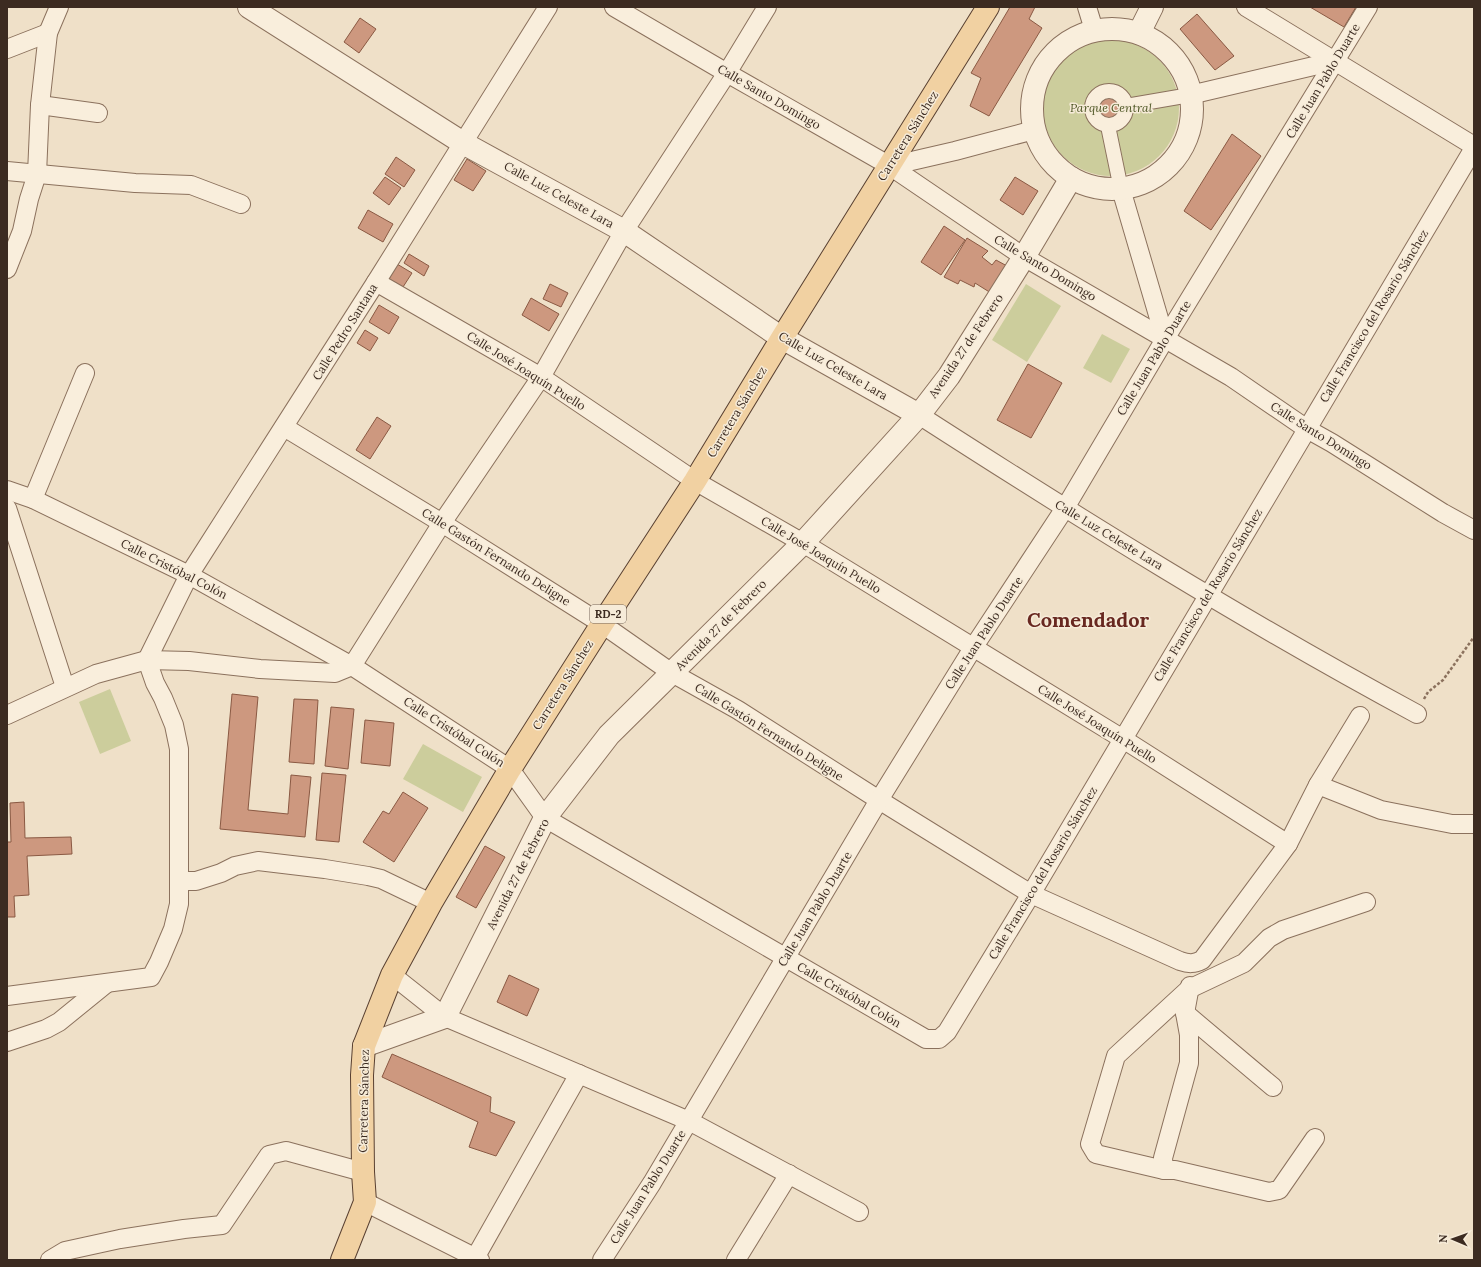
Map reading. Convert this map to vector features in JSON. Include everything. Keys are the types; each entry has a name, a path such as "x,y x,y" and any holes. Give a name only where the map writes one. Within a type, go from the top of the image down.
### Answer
{"main road":[{"name":"Carretera Sánchez","path":"342,1260 366,1202 363,1172 362,1075 364,1046 392,975 431,903 510,768 695,481 988,7"}],"street":[{"path":"7,269 22,231 29,199 37,174 40,105 48,33 59,7"},
{"name":"Calle Pedro Santana","path":"147,660 190,575 548,7"},
{"name":"Calle Santo Domingo","path":"614,7 890,166 1024,258 1231,377 1307,429 1332,443 1443,513 1474,530"},
{"path":"7,715 96,674 147,660 189,661 260,669 334,673 352,666 442,523 541,377 624,230 727,73 767,7"},
{"path":"1087,7 1094,30"},
{"path":"1140,33 1152,7"},
{"path":"1246,7 1335,60 1391,97 1474,147"},
{"name":"Calle Juan Pablo Duarte","path":"602,1260 652,1183 880,800 973,648 1065,508 1165,339 1368,7"},
{"name":"Calle Luz Celeste Lara","path":"253,8 463,143 624,230 782,338 919,415 1065,508 1208,596 1417,714"},
{"path":"1117,28 1140,33 1158,43 1173,57 1184,75 1190,95 1191,121 1183,146 1167,167 1146,182 1121,189 1095,188 1071,178 1054,165 1042,149 1034,130 1032,104 1037,79 1050,57 1070,40 1094,30 1117,28"},
{"path":"7,49 48,33"},
{"path":"1126,106 1190,95 1335,60"},
{"path":"1108,90 1120,95 1126,106 1126,112 1123,118 1119,122 1108,126 1098,122 1092,113 1091,107 1093,100 1097,95 1108,90"},
{"path":"40,105 98,113"},
{"path":"1108,126 1121,189 1165,339"},
{"path":"890,166 955,151 1034,130"},
{"name":"Calle Francisco del Rosario Sánchez","path":"939,1039 947,1032 1031,894 1474,147"},
{"path":"7,170 135,184 191,185 241,204"},
{"name":"Avenida 27 de Febrero","path":"445,1016 545,818 610,735 803,543 919,415 949,376 1024,258 1071,178"},
{"name":"Calle José Joaquín Puello","path":"376,282 541,377 695,481 803,543 1123,739 1288,844"},
{"path":"33,499 85,373"},
{"name":"Calle Gastón Fernando Deligne","path":"284,427 442,523 602,624 672,673 738,710 1031,894 1180,961 1194,964"},
{"name":"Calle Cristóbal Colón","path":"7,490 33,499 190,575 352,666 510,768 545,818 926,1039 939,1039"},
{"path":"7,508 65,687"},
{"path":"7,996 151,977 173,929 179,904 179,749 174,725 155,683 147,660"},
{"path":"1164,1170 1164,1158 1190,1063 1189,1035 1185,1013 1194,964 1202,960 1288,844 1318,785 1360,716"},
{"path":"1318,785 1381,810 1452,824 1474,824"},
{"path":"179,880 196,881 221,873 235,866 258,862 325,869 381,879 431,903"},
{"path":"1315,1138 1279,1190 1269,1192 1175,1170 1164,1170 1096,1154 1090,1144 1116,1056 1189,989 1244,963 1269,938 1283,930 1366,902"},
{"path":"392,975 445,1016 689,1121 859,1212"},
{"path":"7,1042 59,1022 107,983"},
{"path":"1185,1013 1273,1087"},
{"path":"364,1046 445,1016"},
{"path":"366,1202 478,1259 579,1074"},
{"path":"50,1260 65,1251 120,1239 184,1229 222,1226 269,1155 286,1151 363,1172"},
{"path":"736,1260 789,1174"}],"path":[{"path":"1417,714 1428,692 1443,680 1474,637"}],"green space":[{"name":"Parque Central","path":"1104,40 1118,40 1137,45 1149,51 1164,65 1174,82 1178,95 1178,121 1174,134 1168,146 1154,161 1149,165 1131,173 1118,176 1104,176 1085,171 1073,165 1058,151 1054,146 1046,128 1043,115 1043,101 1048,82 1054,70 1068,55 1073,51 1091,43"},
{"path":"1026,284 1061,306 1027,362 992,340"},
{"path":"1102,334 1130,349 1111,383 1083,368"},
{"path":"110,689 131,741 100,754 79,702"},
{"path":"423,744 482,777 463,812 403,779"}],"building":[{"path":"1010,7 1035,7 1029,19 1042,28 989,116 970,106 981,78 971,73"},
{"path":"1310,7 1356,7 1344,27"},
{"path":"1197,14 1234,56 1215,70 1180,29"},
{"path":"360,18 376,29 359,53 344,42"},
{"path":"1110,95 1119,100 1121,108 1117,118 1107,120 1098,115 1096,105 1100,97"},
{"path":"1232,134 1261,156 1211,230 1184,211"},
{"path":"396,157 415,170 404,187 385,174"},
{"path":"467,159 486,171 473,191 454,180"},
{"path":"385,177 401,188 389,205 373,193"},
{"path":"1015,177 1038,191 1023,215 1000,200"},
{"path":"368,210 393,224 383,242 358,228"},
{"path":"944,226 965,240 941,275 921,262"},
{"path":"967,238 988,251 982,257 992,265 996,260 1007,266 991,293 975,283 974,287 960,280 958,284 944,277"},
{"path":"409,254 429,266 424,276 404,263"},
{"path":"397,264 412,273 403,287 389,279"},
{"path":"550,284 568,293 561,307 543,299"},
{"path":"531,298 559,314 549,331 522,315"},
{"path":"379,305 399,317 389,334 369,322"},
{"path":"365,330 378,338 370,351 357,343"},
{"path":"1028,364 1062,383 1031,438 997,420"},
{"path":"377,417 391,426 370,459 356,450"},
{"path":"232,694 258,697 248,810 288,814 291,775 311,777 305,837 220,829"},
{"path":"294,699 318,700 314,764 289,762"},
{"path":"331,707 354,709 348,769 325,766"},
{"path":"365,720 394,723 390,766 361,763"},
{"path":"322,773 346,775 339,842 316,840"},
{"path":"403,792 428,808 394,862 363,842 383,811 389,814"},
{"path":"24,802 25,838 71,837 72,854 27,856 29,895 14,896 15,917 7,917 7,842 11,842 10,803"},
{"path":"485,846 505,857 476,908 456,897"},
{"path":"509,975 539,989 527,1016 497,1002"},
{"path":"392,1054 491,1097 490,1112 515,1122 496,1156 469,1147 478,1122 382,1077"}],"district":[{"name":"Comendador","path":"1088,620"}]}
